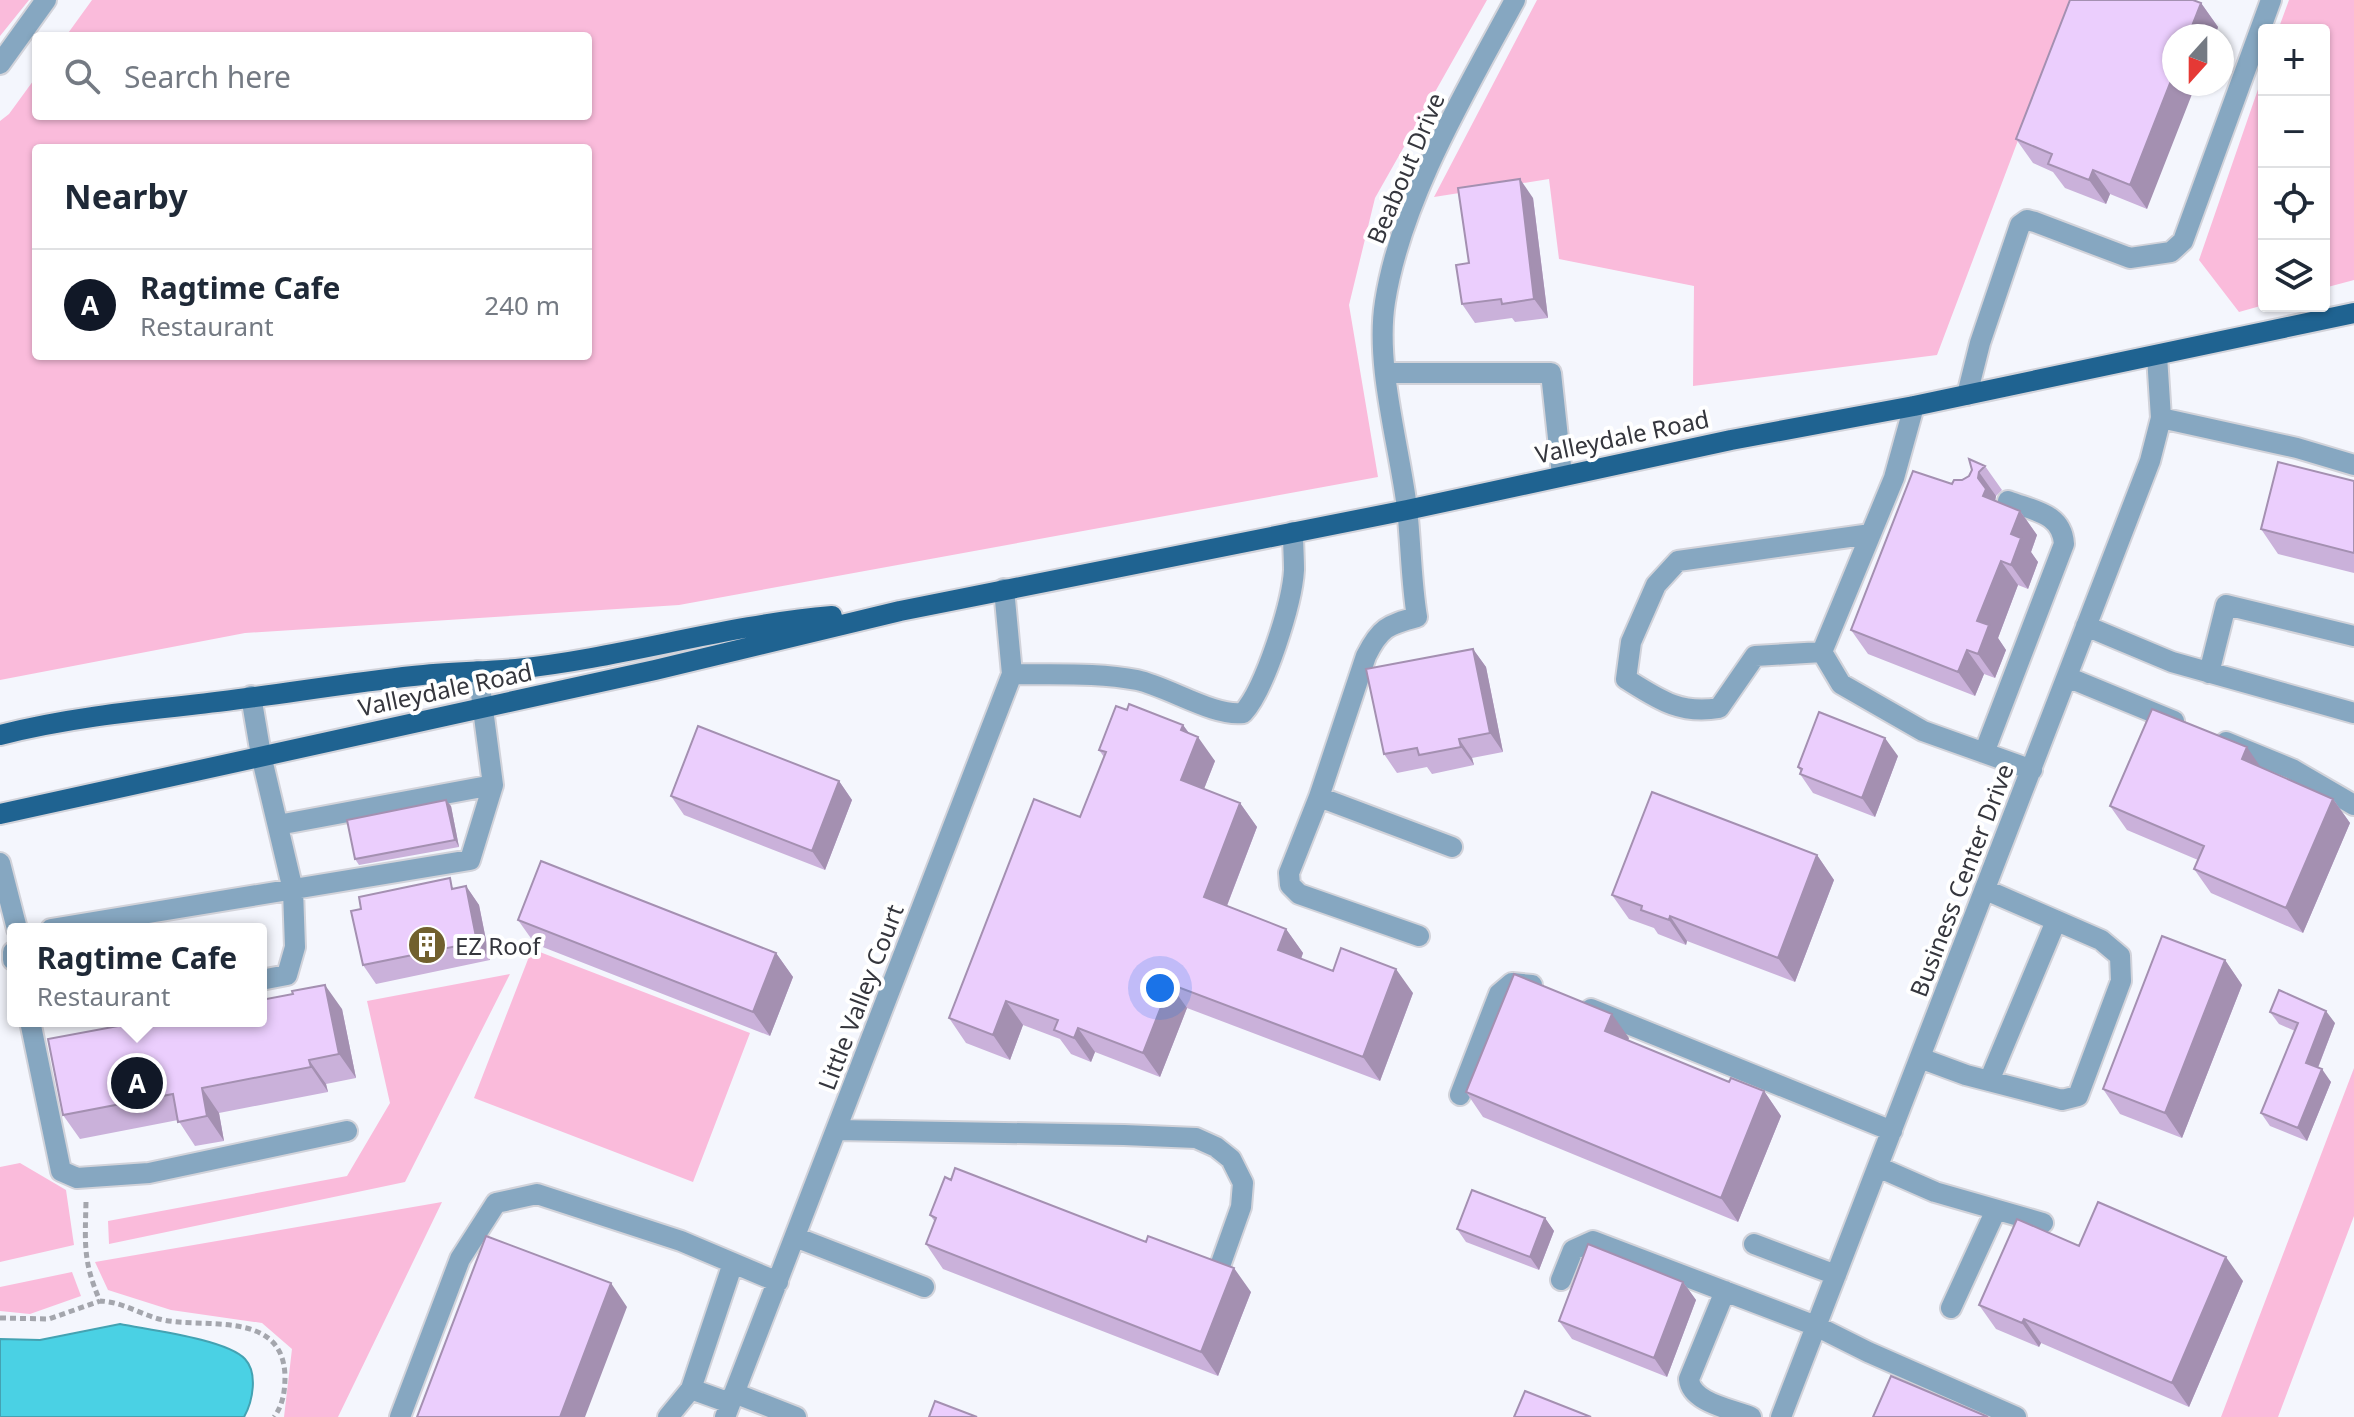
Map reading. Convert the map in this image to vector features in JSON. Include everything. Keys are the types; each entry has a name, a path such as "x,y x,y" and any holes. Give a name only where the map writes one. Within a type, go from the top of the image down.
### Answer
{"main road":[{"name":"Valleydale Road","path":"0,814 483,708 900,611 1407,510 1562,475 1914,406 2354,313"},
{"name":"Valleydale Road","path":"0,735 119,712 417,675 581,659 779,621 900,611"}],"street":[{"path":"0,64 46,0"},
{"name":"Beabout Drive","path":"1319,797 1366,656 1375,638 1389,624 1417,617 1411,581 1407,510 1386,373 1383,333 1384,304 1395,251 1467,88 1515,0"},
{"path":"1967,395 1980,343 2020,225 2027,220 2130,258 2171,252 2183,241 2271,0"},
{"name":"Business Center Drive","path":"1781,1417 2150,461 2161,418 2157,356"},
{"path":"1386,373 1551,373 1562,475"},
{"path":"1822,652 1894,478 1914,406"},
{"path":"2161,418 2297,448 2354,465"},
{"path":"1894,478 1919,481"},
{"path":"1984,753 2064,544 2058,521 2008,501"},
{"path":"1012,674 1136,680 1229,715 1243,713 1253,702 1285,614 1294,573 1293,532"},
{"path":"1822,652 1755,656 1719,708 1697,712 1661,702 1626,679 1631,642 1656,585 1678,561 1871,534"},
{"name":"Little Valley Court","path":"729,1404 1012,674 1004,589"},
{"path":"2209,673 2226,605 2354,636"},
{"path":"2086,626 2172,662 2354,713"},
{"path":"1822,652 1841,684 1923,731 2032,770"},
{"path":"88,923 470,860 493,785 478,671"},
{"path":"2067,677 2292,769 2354,805"},
{"path":"251,696 261,755 293,890 295,947 287,975 267,979"},
{"path":"278,825 493,785"},
{"path":"1419,936 1299,894 1290,885 1289,873 1319,797 1452,847"},
{"path":"0,863 15,923"},
{"path":"1920,1058 1989,1081 2062,1100 2078,1096 2121,981 2120,956 2101,940 1986,890"},
{"path":"1989,1081 2056,921"},
{"path":"1460,1095 1499,994 1512,983 1527,983 1892,1131"},
{"path":"31,1027 61,1171 77,1178 149,1173 347,1131"},
{"path":"837,1130 1196,1138 1216,1147 1231,1159 1243,1183 1241,1207 1220,1266"},
{"path":"1878,1167 1935,1192 2043,1223"},
{"path":"400,1417 460,1259 496,1203 537,1194 681,1241 778,1282"},
{"path":"1951,1308 1996,1210"},
{"path":"795,1237 924,1287"},
{"path":"1561,1280 1573,1250 1593,1241 1816,1326 2016,1417"},
{"path":"1754,1244 1836,1275"},
{"path":"668,1417 691,1389 733,1263"},
{"path":"1725,1291 1689,1379 1689,1388 1697,1396 1751,1417"},
{"path":"691,1389 729,1404 796,1417"}],"path":[{"path":"87,1177 85,1246 88,1273 100,1301"},
{"path":"0,1318 49,1319 100,1301 113,1302 159,1319 245,1327 261,1333 277,1347 285,1368 285,1391 274,1417"}],"shaded area":[{"path":"0,0 29,0 0,36"},
{"path":"92,0 1487,0 1375,198 1349,305 1378,477 679,605 245,633 0,680 0,121 9,114 32,82 32,120 592,120 592,32 69,32"},
{"path":"1537,0 2071,0 1937,355 1693,386 1694,286 1559,259 1549,179 1434,197"},
{"path":"2289,0 2354,0 2354,280 2330,286 2330,24 2280,24"},
{"path":"2258,89 2258,307 2239,312 2199,260"},
{"path":"532,949 750,1033 693,1182 474,1098"},
{"path":"510,974 405,1182 109,1244 108,1221 347,1176 390,1103 367,1001"},
{"path":"2354,1068 2354,1216 2278,1417 2221,1417"},
{"path":"20,1163 66,1190 74,1245 0,1262 0,1167"},
{"path":"442,1202 338,1417 284,1417 292,1349 262,1323 171,1310 108,1290 95,1262"},
{"path":"72,1272 81,1296 30,1314 0,1311 0,1287"}],"water":[{"path":"120,1324 205,1341 222,1346 245,1359 252,1372 253,1387 244,1417 0,1417 0,1339 40,1340"}],"building":[{"path":"2070,0 2193,0 2201,3 2193,24 2162,24 2162,96 2165,96 2130,185 2093,170 2089,180 2048,164 2052,154 2016,139"},
{"path":"1520,179 1534,299 1502,304 1501,299 1462,304 1456,265 1469,263 1458,188"},
{"path":"1969,459 1985,466 1978,478 1986,489 1983,496 2020,511 2011,534 2021,538 2011,565 2001,561 1977,621 1989,625 1978,654 1967,650 1958,672 1851,630 1913,471 1952,484 1954,480 1969,476 1972,470"},
{"path":"2278,462 2354,481 2354,553 2261,529"},
{"path":"1473,649 1490,733 1459,739 1461,747 1419,755 1417,748 1384,754 1366,669"},
{"path":"1129,704 1183,725 1181,730 1198,737 1181,780 1240,803 1204,897 1286,929 1278,950 1333,971 1341,948 1396,969 1363,1057 1170,984 1143,1053 1078,1028 1074,1038 1054,1030 1058,1020 1006,1001 993,1035 949,1018 1034,799 1080,817 1106,752 1099,750 1116,706 1127,710"},
{"path":"2152,709 2247,747 2242,759 2333,799 2286,908 2194,869 2204,846 2110,806"},
{"path":"1819,712 1885,738 1862,798 1800,774 1802,769 1798,767"},
{"path":"698,726 839,781 812,851 671,796"},
{"path":"1652,792 1817,855 1778,958 1670,916 1669,920 1641,910 1642,906 1612,895"},
{"path":"446,800 455,840 355,859 347,820"},
{"path":"541,861 776,953 753,1012 518,920"},
{"name":"EZ Roof","path":"450,878 452,889 466,886 477,942 363,965 351,911 361,909 359,897"},
{"path":"2162,936 2225,960 2165,1113 2103,1089"},
{"path":"1514,974 1612,1014 1605,1031 1729,1082 1731,1078 1764,1091 1721,1198 1466,1092"},
{"path":"325,985 339,1054 309,1060 311,1067 202,1088 207,1116 178,1122 173,1094 63,1115 48,1039 113,1027 267,1027 267,999 293,994 292,991"},
{"path":"2279,990 2326,1011 2306,1063 2322,1069 2298,1128 2261,1113 2298,1023 2270,1012"},
{"path":"955,1168 1146,1242 1148,1236 1234,1268 1201,1352 926,1244 936,1218 930,1215 945,1177 951,1180"},
{"path":"1472,1190 1545,1218 1530,1257 1457,1229"},
{"path":"2098,1202 2226,1257 2172,1383 2024,1319 2022,1323 1979,1305 2017,1219 2079,1246"},
{"path":"486,1236 611,1283 560,1417 417,1417"},
{"path":"1588,1244 1683,1282 1654,1358 1559,1321"},
{"path":"1891,1376 1988,1417 1873,1417"},
{"path":"1525,1391 1591,1417 1514,1417"},
{"path":"935,1401 977,1417 929,1417"}],"place":[{"name":"EZ Roof","path":"427,945"},
{"name":"Ragtime Cafe","path":"137,1083"}]}
